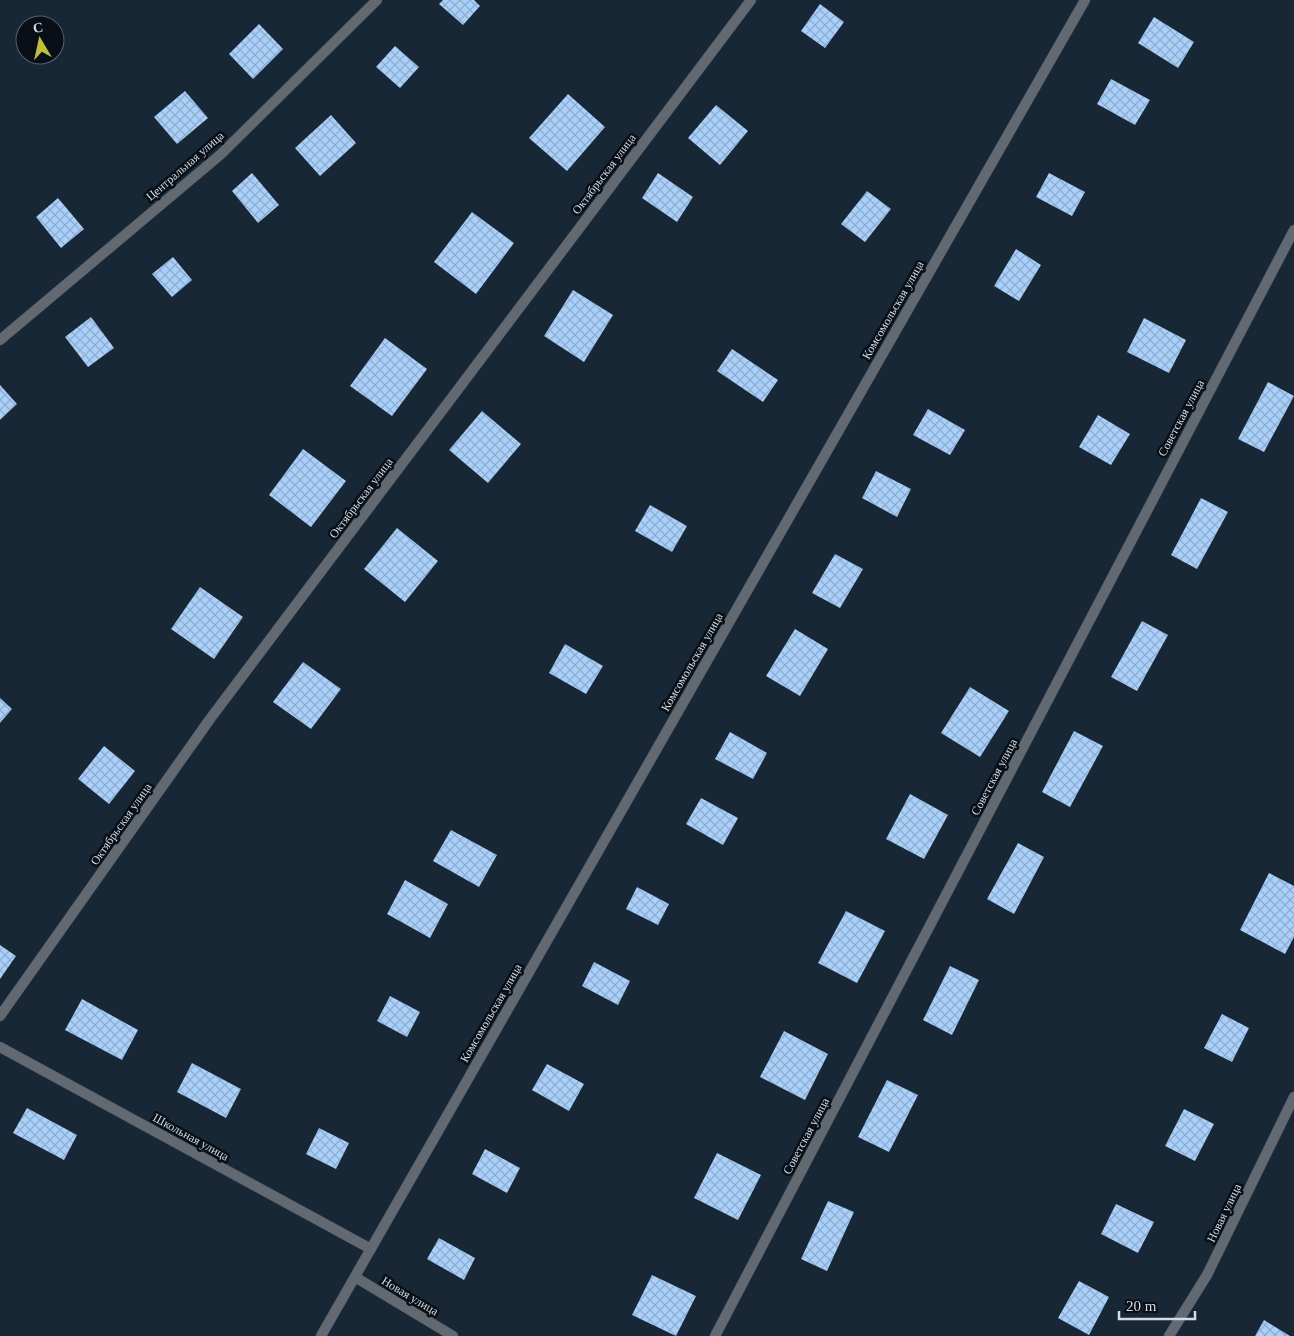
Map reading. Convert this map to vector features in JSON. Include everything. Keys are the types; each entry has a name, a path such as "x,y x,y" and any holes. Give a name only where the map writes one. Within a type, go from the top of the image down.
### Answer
{"street":[{"name":"Центральная улица","path":"0,340 220,155 377,0"},
{"name":"Октябрьская улица","path":"0,1016 210,719 751,0"},
{"name":"Комсомольская улица","path":"321,1336 1085,0"},
{"name":"Советская улица","path":"715,1336 1294,230"},
{"name":"Школьная улица","path":"0,1047 371,1249"},
{"name":"Новая улица","path":"1169,1336 1207,1275 1294,1097"},
{"name":"Новая улица","path":"355,1277 453,1336"}],"building":[{"path":"443,0 474,0 480,6 463,25 439,4"},
{"path":"820,4 844,22 825,48 801,31"},
{"path":"1154,17 1194,42 1178,68 1138,43"},
{"path":"259,24 283,49 253,79 229,54"},
{"path":"395,46 419,67 400,88 376,67"},
{"path":"1111,79 1150,100 1135,125 1097,104"},
{"path":"185,91 208,118 177,144 154,117"},
{"path":"568,94 605,127 567,171 529,138"},
{"path":"716,105 748,131 720,165 688,138"},
{"path":"331,115 356,143 320,176 295,148"},
{"path":"252,173 279,205 258,223 232,191"},
{"path":"658,173 693,197 677,222 642,198"},
{"path":"1049,173 1085,192 1072,216 1036,197"},
{"path":"867,191 891,209 865,242 841,224"},
{"path":"58,198 84,229 61,248 36,217"},
{"path":"472,212 514,243 476,294 434,262"},
{"path":"1016,249 1041,265 1019,301 994,286"},
{"path":"173,257 192,280 172,297 152,274"},
{"path":"573,290 613,315 584,362 544,336"},
{"path":"91,317 114,348 88,367 65,337"},
{"path":"1144,318 1186,340 1169,373 1127,352"},
{"path":"385,338 427,369 392,416 350,386"},
{"path":"732,349 778,380 763,402 717,371"},
{"path":"1268,382 1294,396 1264,452 1238,439"},
{"path":"0,385 17,404 0,420"},
{"path":"928,409 965,430 950,455 913,435"},
{"path":"482,411 521,444 488,483 449,450"},
{"path":"1098,415 1130,434 1111,465 1079,447"},
{"path":"303,449 346,481 311,527 269,495"},
{"path":"876,471 911,489 897,517 862,498"},
{"path":"1201,498 1228,512 1197,569 1171,555"},
{"path":"650,505 687,526 672,552 635,531"},
{"path":"397,528 438,561 405,602 364,569"},
{"path":"835,554 863,569 840,608 812,593"},
{"path":"200,587 243,617 214,659 171,629"},
{"path":"1142,621 1168,635 1137,691 1111,677"},
{"path":"795,629 828,649 800,696 766,676"},
{"path":"565,644 603,666 586,694 549,673"},
{"path":"303,662 341,689 311,729 273,702"},
{"path":"970,687 1009,711 980,757 941,733"},
{"path":"0,698 12,709 0,723"},
{"path":"1074,731 1103,746 1070,807 1042,792"},
{"path":"730,732 767,753 753,779 715,759"},
{"path":"104,746 135,771 109,804 78,779"},
{"path":"910,794 948,815 924,859 886,839"},
{"path":"701,798 738,818 723,845 686,824"},
{"path":"451,830 497,855 479,887 433,861"},
{"path":"1018,843 1044,857 1014,914 987,899"},
{"path":"1269,873 1294,886 1294,937 1285,954 1240,930"},
{"path":"405,880 448,904 430,938 387,914"},
{"path":"637,887 669,904 658,925 626,909"},
{"path":"846,911 885,931 857,983 818,963"},
{"path":"0,945 16,956 0,979"},
{"path":"594,962 630,981 618,1005 582,986"},
{"path":"950,966 979,980 952,1035 923,1020"},
{"path":"390,996 420,1012 407,1037 377,1021"},
{"path":"82,999 138,1030 122,1060 65,1030"},
{"path":"1222,1014 1249,1028 1232,1062 1204,1048"},
{"path":"784,1031 828,1054 805,1100 760,1077"},
{"path":"192,1063 241,1089 226,1118 177,1092"},
{"path":"547,1064 584,1084 569,1111 532,1090"},
{"path":"887,1080 918,1095 889,1152 858,1137"},
{"path":"27,1108 77,1135 64,1160 13,1133"},
{"path":"1184,1109 1214,1124 1195,1161 1165,1146"},
{"path":"319,1128 349,1143 336,1169 306,1154"},
{"path":"485,1149 520,1168 507,1193 472,1174"},
{"path":"717,1153 761,1175 738,1220 694,1198"},
{"path":"828,1201 854,1212 827,1271 801,1259"},
{"path":"1116,1204 1154,1222 1138,1253 1101,1234"},
{"path":"439,1238 475,1258 464,1280 427,1259"},
{"path":"652,1275 696,1296 676,1336 632,1315"},
{"path":"1079,1281 1109,1297 1089,1335 1058,1318"},
{"path":"1264,1320 1290,1336 1255,1336"}]}
